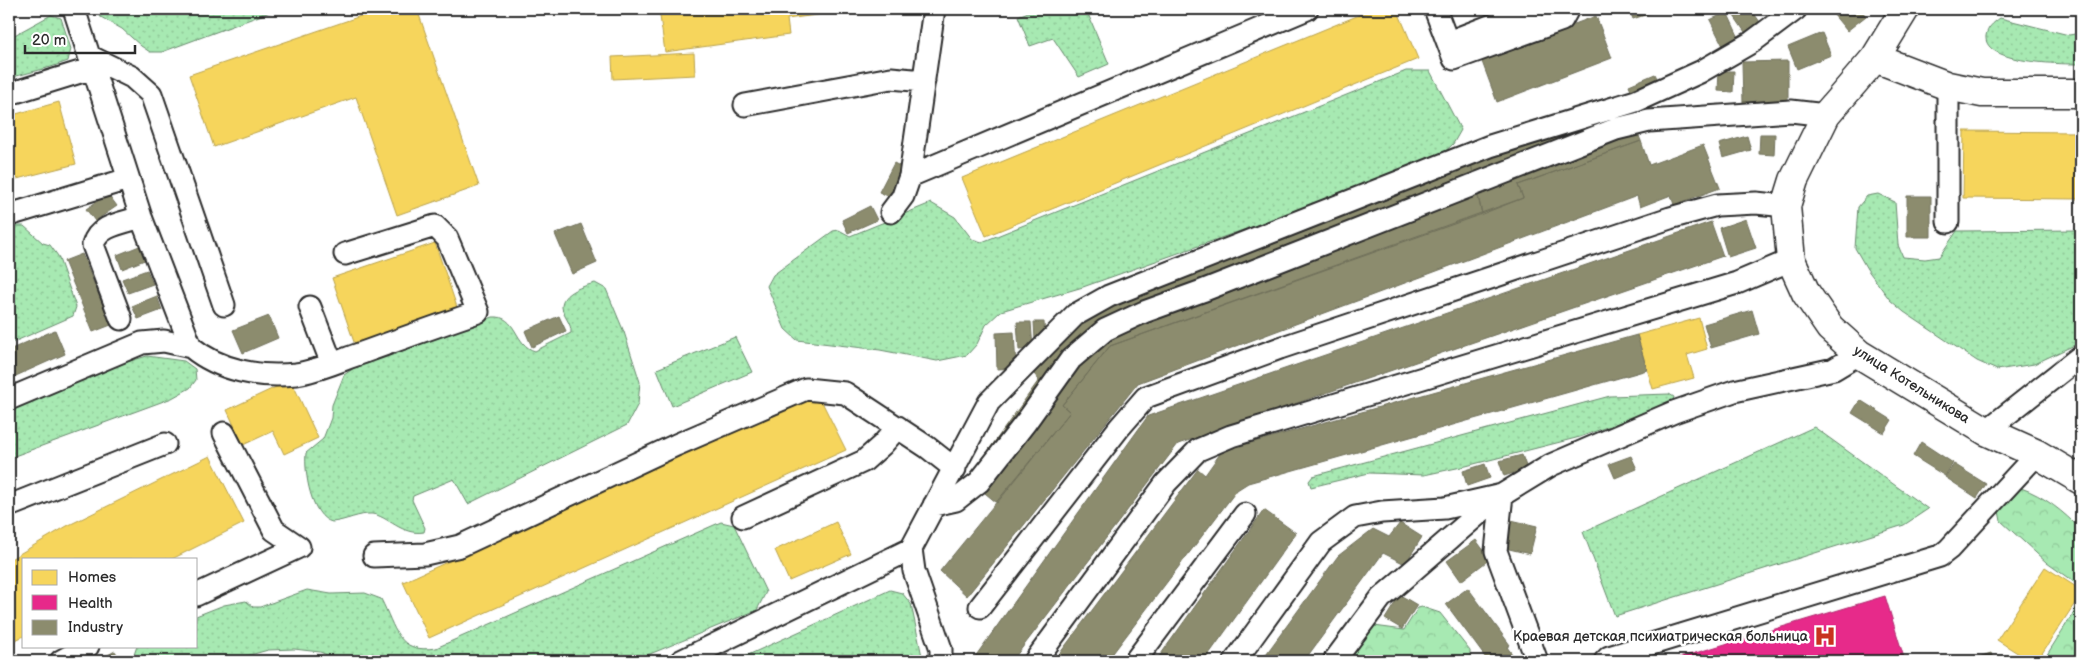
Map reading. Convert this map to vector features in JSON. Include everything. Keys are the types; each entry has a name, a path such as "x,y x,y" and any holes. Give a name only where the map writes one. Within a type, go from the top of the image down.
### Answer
{"street":[{"name":"улица Котельникова","path":"1905,9 1875,58 1826,115 1794,180 1786,206 1791,260 1806,293 1830,328 1859,354 1986,431 2037,454 2081,480"},
{"path":"1875,58 1948,86 1982,93 2081,93"}],"lane":[{"path":"74,9 141,217 192,347"},
{"path":"891,212 903,196 910,176 934,9"},
{"path":"910,176 1308,9"},
{"path":"1435,9 1454,59 1562,20 1568,9"},
{"path":"1448,42 1534,9"},
{"path":"941,661 941,649 914,571 911,550 989,402 1075,315 1109,296 1490,146 1636,101 1700,72 1752,42 1796,9"},
{"path":"9,94 91,62 132,77 151,94 224,305"},
{"path":"745,105 891,78 924,81"},
{"path":"1948,86 1948,222"},
{"path":"934,505 956,500 979,482 1026,422 1071,359 1105,330 1144,312 1211,288 1616,129 1650,121 1791,111 1826,115"},
{"path":"9,215 128,179"},
{"path":"980,607 1119,428 1146,397 1280,348 1670,218 1717,205 1756,203 1786,206"},
{"path":"122,319 93,245 95,237 103,229 141,217"},
{"path":"9,399 142,342 164,341 192,347 205,358 218,364 256,374 297,374 332,364 478,312 447,238 435,226 345,254"},
{"path":"1035,661 1166,483 1198,450 1231,436 1737,283 1791,260"},
{"path":"310,307 332,364"},
{"path":"1334,661 1381,598 1501,495 1551,465 1674,412 1734,391 1834,369 1859,354"},
{"path":"1986,431 2081,356"},
{"path":"374,556 425,554 460,546 676,445 806,389 845,393 898,426 955,468"},
{"path":"743,517 864,461 898,426"},
{"path":"198,594 299,547 274,530 224,433"},
{"path":"9,506 165,444"},
{"path":"1605,661 1609,657 1940,556 1949,550 2037,454"},
{"path":"1235,661 1321,542 1355,517 1382,512 1445,508 1501,495"},
{"path":"1501,495 1496,551 1537,661"},
{"path":"1136,661 1245,514"},
{"path":"681,661 911,550"},
{"path":"61,661 84,648"}],"green space":[{"path":"95,9 278,9 162,52 150,52 122,29 99,16"},
{"path":"1036,9 1086,9 1109,64 1079,77 1053,38 1030,46 1018,16"},
{"path":"51,15 61,18 71,49 68,61 9,78 9,38"},
{"path":"2000,18 2069,35 2081,33 2081,64 2026,61 1997,52 1988,45 1986,36 1991,26"},
{"path":"1406,71 1430,71 1461,130 1453,144 1434,162 1083,287 1001,311 986,325 977,344 967,355 937,361 880,350 797,340 785,329 767,286 773,275 833,231 839,230 850,236 931,203 955,217 972,239 982,242"},
{"path":"1878,194 1895,202 1898,245 1903,257 1925,259 1939,257 1957,231 2081,230 2081,342 2034,364 1997,370 1977,361 1904,312 1890,300 1867,269 1855,248 1858,207 1867,196"},
{"path":"24,226 43,243 50,245 58,256 76,307 73,316 9,344 9,228"},
{"path":"595,283 606,289 624,332 640,382 638,404 627,425 468,504 454,479 413,496 412,500 425,528 424,532 402,529 384,518 372,514 332,522 319,512 310,493 306,471 306,453 323,439 331,418 332,405 344,375 354,368 493,317 507,321 523,343 535,351 571,333 562,307 565,297 574,291"},
{"path":"735,337 752,372 672,406 657,369"},
{"path":"147,356 184,361 195,369 196,380 190,388 172,398 9,458 9,410 120,364"},
{"path":"1669,394 1674,397 1666,405 1580,437 1466,466 1424,475 1369,473 1311,487 1309,481 1313,476 1610,396"},
{"path":"1814,427 1928,509 1904,525 1615,616 1583,532"},
{"path":"2021,488 2038,495 2053,505 2081,530 2081,587 2047,563 2001,521 1999,511 2011,494"},
{"path":"721,522 734,525 766,592 757,610 633,661 341,661 320,652 294,649 268,650 229,661 132,661 136,648 198,648 198,615 224,605 246,601 253,607 260,607 307,590 331,594 365,593 381,599 395,629 405,643 423,649 436,648"},
{"path":"890,590 902,593 911,604 923,661 735,661"},
{"path":"2081,601 2081,661 2043,661"},
{"path":"1422,607 1440,613 1470,651 1470,661 1349,661 1374,626 1404,630 1418,608"}],"building: Homes":[{"path":"381,9 417,9 479,186 397,215 356,97 214,147 189,75"},
{"path":"659,9 860,9 787,19 789,35 665,52"},
{"path":"1374,9 1397,9 1418,59 986,236 962,178"},
{"path":"694,53 695,75 613,79 612,57"},
{"path":"59,102 76,164 9,181 9,116"},
{"path":"1964,131 2079,132 2079,199 1963,198"},
{"path":"2079,132 2081,132 2081,199 2079,199"},
{"path":"435,243 458,310 355,345 332,278"},
{"path":"1699,318 1707,349 1687,355 1694,378 1653,389 1637,335"},
{"path":"291,380 318,438 284,454 273,431 243,445 227,410"},
{"path":"818,394 846,450 429,638 403,582"},
{"path":"210,456 244,523 174,558 22,558 22,637 9,643 9,560 67,526"},
{"path":"836,522 851,554 789,581 775,550"},
{"path":"2045,567 2081,590 2081,594 2037,661 2030,661 1997,640"}],"building: Health":[{"name":"Краевая детская психиатрическая больница","path":"1885,596 1905,661 1669,661 1682,657"}],"building: Industry":[{"path":"1629,9 1662,9 1633,19"},
{"path":"1751,9 1762,25 1747,35 1730,10"},
{"path":"1829,9 1860,9 1866,16 1847,31"},
{"path":"1727,12 1740,40 1724,48 1710,20"},
{"path":"1596,16 1612,58 1497,102 1481,59"},
{"path":"1822,33 1831,55 1797,69 1788,47"},
{"path":"1788,61 1788,103 1743,103 1742,62"},
{"path":"1719,71 1734,71 1733,92 1718,91"},
{"path":"1655,74 1661,86 1634,97 1629,85"},
{"path":"1627,107 1641,141 1518,185 1523,198 1482,214 1471,164"},
{"path":"1760,134 1775,134 1774,155 1759,154"},
{"path":"1747,136 1751,150 1723,158 1719,144"},
{"path":"1641,141 1649,165 1703,145 1720,188 1674,205 1671,195 1640,207 1637,196 1138,383 967,596 940,571 1070,412 1062,405 1110,346 1523,198 1518,185"},
{"path":"894,163 907,170 892,198 879,192"},
{"path":"1471,164 1482,214 1110,346 1062,405 1070,412 997,503 968,479 1039,380 1030,369 1098,307"},
{"path":"108,194 117,206 95,221 86,209"},
{"path":"1907,196 1931,196 1931,237 1907,237"},
{"path":"870,206 877,220 848,233 842,220"},
{"path":"1746,219 1756,248 1728,257 1719,228"},
{"path":"1711,222 1723,256 1178,444 1012,661 972,661 1148,416"},
{"path":"581,224 597,263 572,274 555,234"},
{"path":"142,245 147,259 122,269 117,255"},
{"path":"82,254 111,325 93,332 64,261"},
{"path":"147,270 153,284 128,293 122,279"},
{"path":"157,296 162,310 138,319 132,306"},
{"path":"1752,310 1759,334 1711,348 1704,324"},
{"path":"269,316 278,338 243,353 233,330"},
{"path":"559,316 566,331 532,347 525,331"},
{"path":"1017,322 1031,322 1033,349 1019,350"},
{"path":"1034,322 1044,322 1045,340 1035,341"},
{"path":"55,330 65,354 9,379 9,350"},
{"path":"1014,332 1016,368 997,369 996,333"},
{"path":"1637,335 1647,370 1248,483 1237,490 1107,661 1054,661 1198,469 1205,475 1222,451"},
{"path":"1860,400 1892,420 1884,433 1852,413"},
{"path":"1921,442 1953,463 1945,476 1913,456"},
{"path":"1522,455 1527,469 1504,476 1499,461"},
{"path":"1631,456 1637,469 1615,478 1609,464"},
{"path":"1485,464 1490,478 1467,486 1463,471"},
{"path":"1954,464 1986,484 1977,498 1945,477"},
{"path":"1264,510 1296,533 1204,661 1156,661"},
{"path":"1511,520 1537,526 1530,554 1505,548"},
{"path":"1400,523 1422,537 1405,564 1383,553 1304,661 1261,661 1338,556 1373,529 1389,537"},
{"path":"1476,540 1490,559 1461,581 1447,561"},
{"path":"1468,588 1510,645 1507,647 1517,661 1488,661 1446,604"},
{"path":"1400,595 1417,605 1402,629 1385,619"},
{"path":"115,651 121,661 97,661"},
{"path":"1991,653 1994,661 1966,661"}],"place":[{"name":"Краевая детская психиатрическая больница","path":"1825,636"}]}
